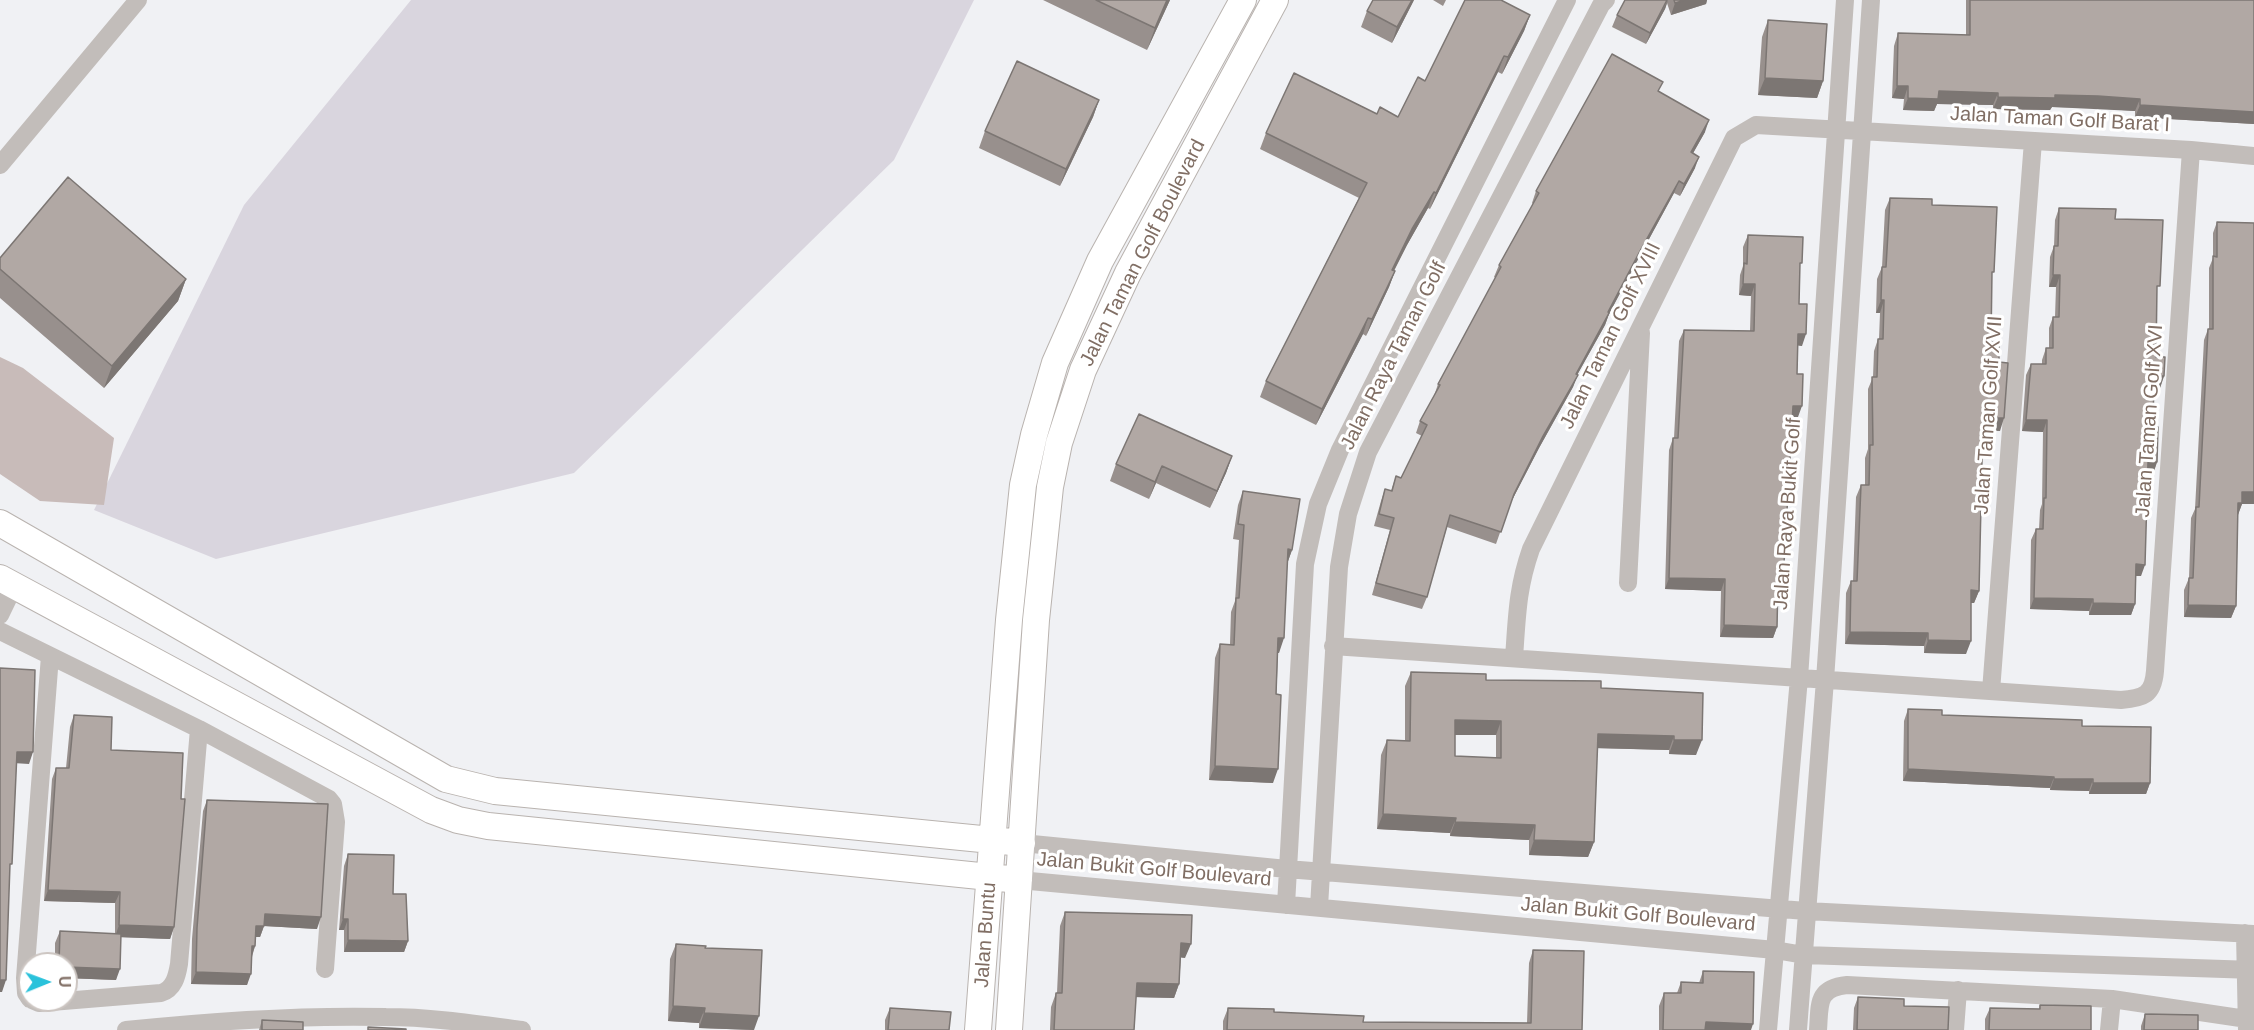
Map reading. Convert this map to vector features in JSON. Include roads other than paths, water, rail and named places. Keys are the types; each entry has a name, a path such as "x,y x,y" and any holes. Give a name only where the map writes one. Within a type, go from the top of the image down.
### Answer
{"street":[{"path":"0,165 138,0"},
{"name":"Jalan Taman Golf Boulevard","path":"993,839 1009,620 1023,485 1034,435 1055,363 1100,261 1243,0"},
{"name":"Jalan Taman Golf Boulevard","path":"1022,843 1036,620 1050,488 1059,443 1083,370 1128,273 1275,0"},
{"name":"Jalan Raya Taman Golf","path":"1286,905 1305,564 1318,504 1340,450 1567,0"},
{"name":"Jalan Raya Taman Golf","path":"1319,907 1339,567 1348,514 1368,452 1605,0"},
{"name":"Jalan Raya Bukit Golf","path":"1768,1030 1800,678 1845,0"},
{"path":"1798,1030 1825,680 1871,0"},
{"name":"Jalan Taman Golf XVIII","path":"1514,658 1518,594 1521,575 1531,549 1734,138 1756,125 1862,131"},
{"name":"Jalan Taman Golf Barat I","path":"1862,131 2191,150 2254,156"},
{"name":"Jalan Taman Golf XVII","path":"1991,692 2033,141"},
{"name":"Jalan Taman Golf XVI","path":"1991,692 2121,700 2134,699 2148,693 2154,684 2191,150"},
{"path":"1628,583 1642,324"},
{"path":"0,523 446,779 495,791 1022,843"},
{"path":"0,615 7,582 431,810 458,820 488,826 1019,880"},
{"path":"0,631 199,729 325,796 333,804 336,822 325,969"},
{"path":"199,684 220,648"},
{"path":"1300,658 1333,653 1514,658 1991,692"},
{"path":"27,952 50,656"},
{"path":"1297,720 1329,722"},
{"path":"78,1000 161,993 172,987 178,974 199,729"},
{"name":"Jalan Buntu","path":"978,1030 993,839"},
{"name":"Jalan Buntu","path":"1009,1030 1022,843"},
{"name":"Jalan Bukit Golf Boulevard","path":"1022,843 1288,860 1321,870 1806,911 2249,934"},
{"name":"Jalan Bukit Golf Boulevard","path":"1019,880 1775,951 1804,956 2250,970"},
{"path":"1818,1030 1823,994 1830,988 1847,985 2112,999 2249,1023 2249,934"},
{"path":"1955,1030 1958,990"},
{"path":"2109,1030 2112,999"},
{"path":"126,1030 316,1024 388,1017 522,1030"}]}
